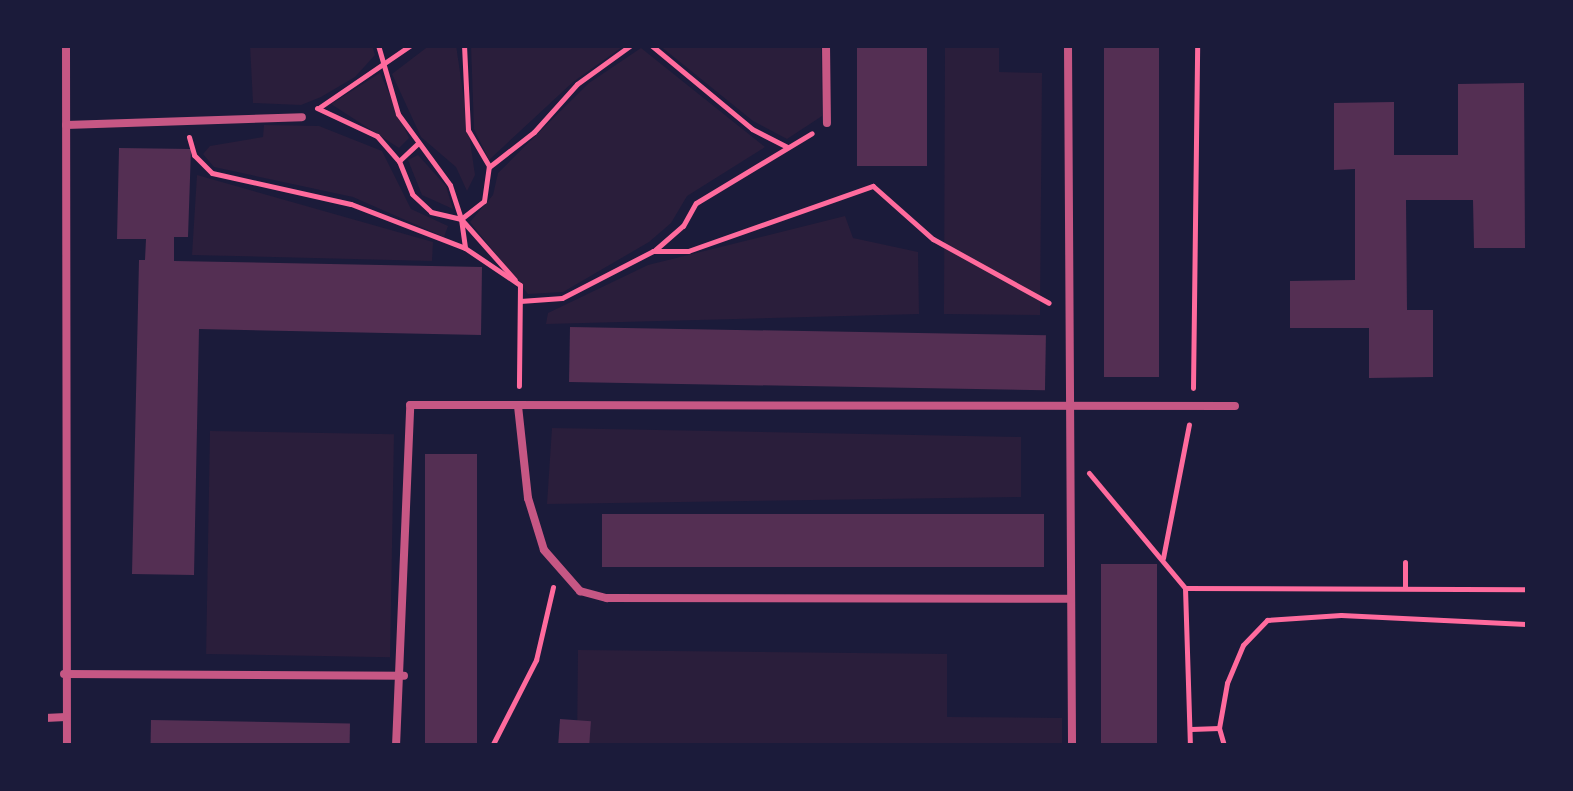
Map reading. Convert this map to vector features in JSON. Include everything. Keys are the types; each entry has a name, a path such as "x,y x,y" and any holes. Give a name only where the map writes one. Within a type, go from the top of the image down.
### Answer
{"lane":[{"path":"66,45 67,746"},
{"path":"826,45 827,123"},
{"path":"1068,45 1072,746"},
{"path":"66,125 186,124 302,117"},
{"path":"396,746 404,676 410,405 1070,410 1235,406"},
{"path":"518,406 528,498 544,550 580,591 608,598 1071,599"},
{"path":"64,674 404,676"},
{"path":"45,718 66,717"}],"path":[{"path":"378,45 398,114 450,185 465,248"},
{"path":"302,117 411,45"},
{"path":"461,220 484,201 489,167 468,130 464,45"},
{"path":"489,167 534,132 577,84 631,45"},
{"path":"650,45 752,129 789,148"},
{"path":"1163,558 1193,407 1197,45"},
{"path":"320,106 377,136 398,161 412,194 431,212 461,220 520,286 518,406"},
{"path":"520,301 562,298 653,251 683,226 696,203 827,123"},
{"path":"186,124 194,155 212,174 351,204 465,248 520,286"},
{"path":"398,161 417,144"},
{"path":"653,251 688,251 872,186 933,240 1070,314"},
{"path":"1070,452 1185,588 1190,746"},
{"path":"1405,562 1405,588"},
{"path":"492,746 536,660 558,570"},
{"path":"1185,588 1528,590"},
{"path":"1224,746 1220,728 1227,682 1243,646 1267,620 1341,615 1528,624"},
{"path":"1190,728 1220,728"}],"shaded area":[{"path":"250,45 372,45 375,55 355,77 301,105 253,103"},
{"path":"430,45 456,45 475,175 467,191 456,167 421,137 392,74"},
{"path":"471,45 625,45 573,82 489,160 474,129"},
{"path":"659,45 821,45 822,116 787,139 753,121"},
{"path":"945,45 999,45 999,72 1042,73 1040,315 944,314"},
{"path":"641,48 765,147 687,196 671,223 649,242 563,292 528,294 470,222 493,195 498,173 589,83"},
{"path":"380,73 409,138 399,148 331,104"},
{"path":"264,125 319,126 382,151 411,209 448,226 444,237 353,197 214,167 203,154 210,146 263,137"},
{"path":"418,155 446,186 453,209 422,195 408,160"},
{"path":"197,175 433,242 432,261 192,255"},
{"path":"845,216 853,238 918,252 919,314 546,324 548,313 648,265"},
{"path":"552,428 1021,437 1021,497 547,504"},
{"path":"210,431 394,434 390,657 206,654"},
{"path":"578,650 947,654 947,717 1062,718 1062,746 577,746"}],"building":[{"path":"857,45 927,45 927,166 857,166"},
{"path":"1104,45 1159,45 1159,377 1104,377"},
{"path":"1524,83 1525,248 1474,248 1473,200 1406,200 1407,310 1433,310 1433,377 1369,378 1369,328 1290,328 1290,281 1355,280 1355,169 1334,170 1334,103 1394,102 1394,155 1458,155 1458,84"},
{"path":"119,148 191,149 188,237 174,237 174,261 482,267 481,335 199,329 194,575 132,574 139,260 145,260 146,239 117,239"},
{"path":"570,327 1046,335 1045,390 569,382"},
{"path":"425,454 477,454 477,746 425,746"},
{"path":"602,514 1044,514 1044,567 602,567"},
{"path":"1101,564 1157,564 1157,746 1101,746"},
{"path":"560,719 591,721 589,746 558,746"},
{"path":"151,720 350,723 350,746 151,746"}]}
